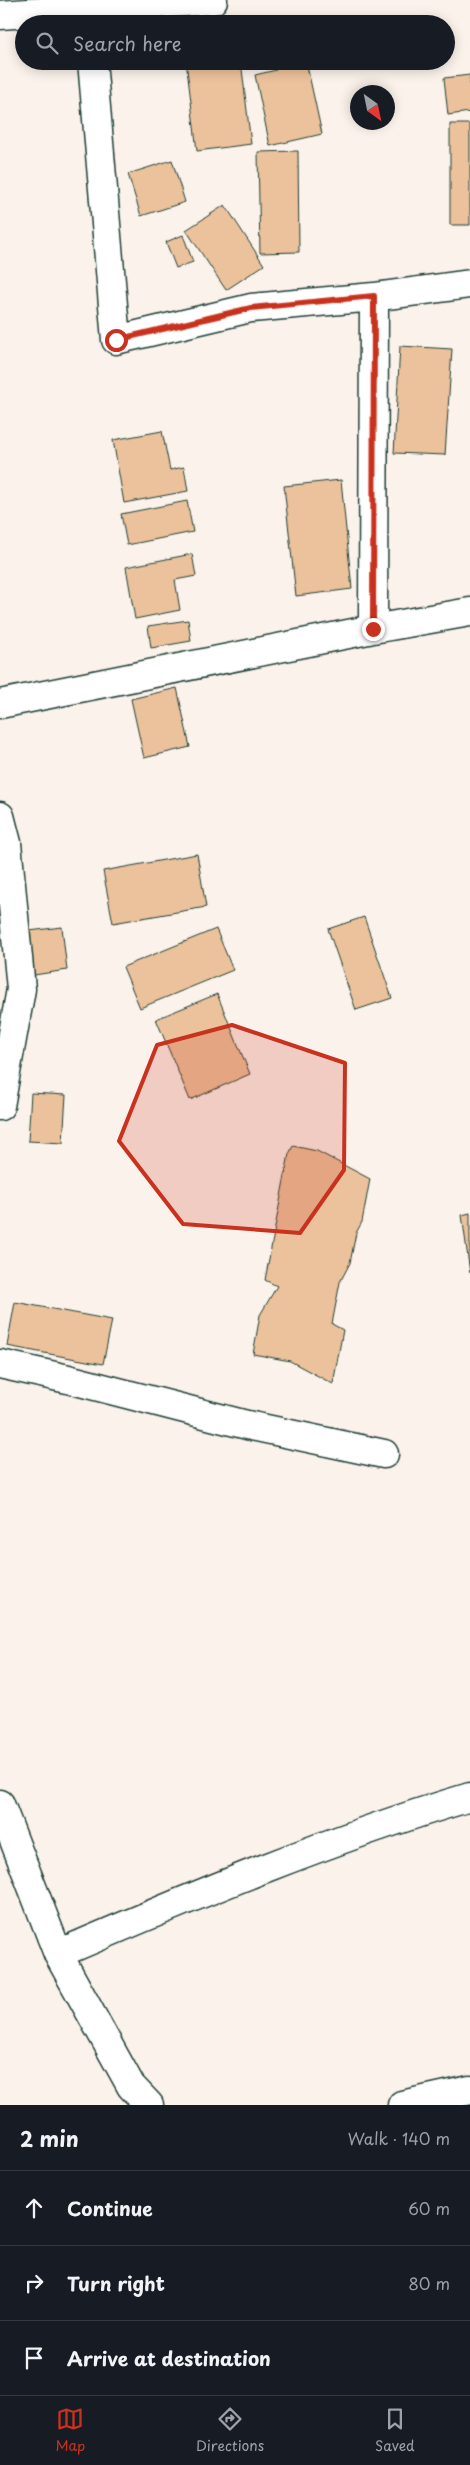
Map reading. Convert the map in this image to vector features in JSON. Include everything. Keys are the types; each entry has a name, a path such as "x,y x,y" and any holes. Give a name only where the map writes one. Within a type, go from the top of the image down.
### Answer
{"street":[{"path":"0,14 88,11 213,0"},
{"path":"93,70 116,340 251,308 470,284"},
{"path":"373,629 374,296"},
{"path":"0,704 373,629 470,612"},
{"path":"0,816 21,989 0,1106"},
{"path":"0,1364 68,1379 247,1425 384,1454"},
{"path":"58,1954 219,1885 400,1818 470,1797"},
{"path":"0,1804 58,1954 131,2086 149,2105"},
{"path":"402,2105 470,2090"}],"highlighted area":[{"path":"232,1025 345,1063 344,1170 300,1233 183,1224 119,1141 157,1045"}],"building":[{"path":"187,70 242,70 251,144 197,151"},
{"path":"276,70 308,70 322,134 270,146 255,75"},
{"path":"470,75 470,112 448,115 444,78"},
{"path":"450,124 470,124 470,225 450,225"},
{"path":"298,151 299,252 260,253 258,152"},
{"path":"172,160 185,202 141,216 128,174"},
{"path":"225,205 264,265 226,290 186,230"},
{"path":"183,235 193,262 176,268 166,242"},
{"path":"400,346 452,349 445,455 394,453"},
{"path":"162,431 170,470 184,467 188,491 124,503 113,440"},
{"path":"341,480 352,589 296,596 284,486"},
{"path":"187,501 193,532 127,545 121,514"},
{"path":"192,554 196,576 175,580 180,610 135,619 126,567"},
{"path":"188,620 191,641 151,648 148,626"},
{"path":"177,688 190,747 144,758 131,699"},
{"path":"197,854 206,907 113,923 103,871"},
{"path":"364,917 392,998 356,1010 328,929"},
{"path":"62,927 67,970 34,975 29,931"},
{"path":"216,929 233,970 140,1008 123,967"},
{"path":"217,994 250,1074 190,1100 156,1019"},
{"path":"31,1093 66,1095 63,1143 28,1141"},
{"path":"293,1146 317,1151 370,1179 362,1222 356,1233 350,1263 340,1282 332,1324 343,1330 333,1384 290,1361 253,1354 260,1315 277,1286 265,1280 289,1154"},
{"path":"470,1213 470,1273 462,1215"},
{"path":"15,1302 112,1320 103,1364 7,1346"}],"route":[{"path":"116,340 251,308 374,296 373,629"}]}
